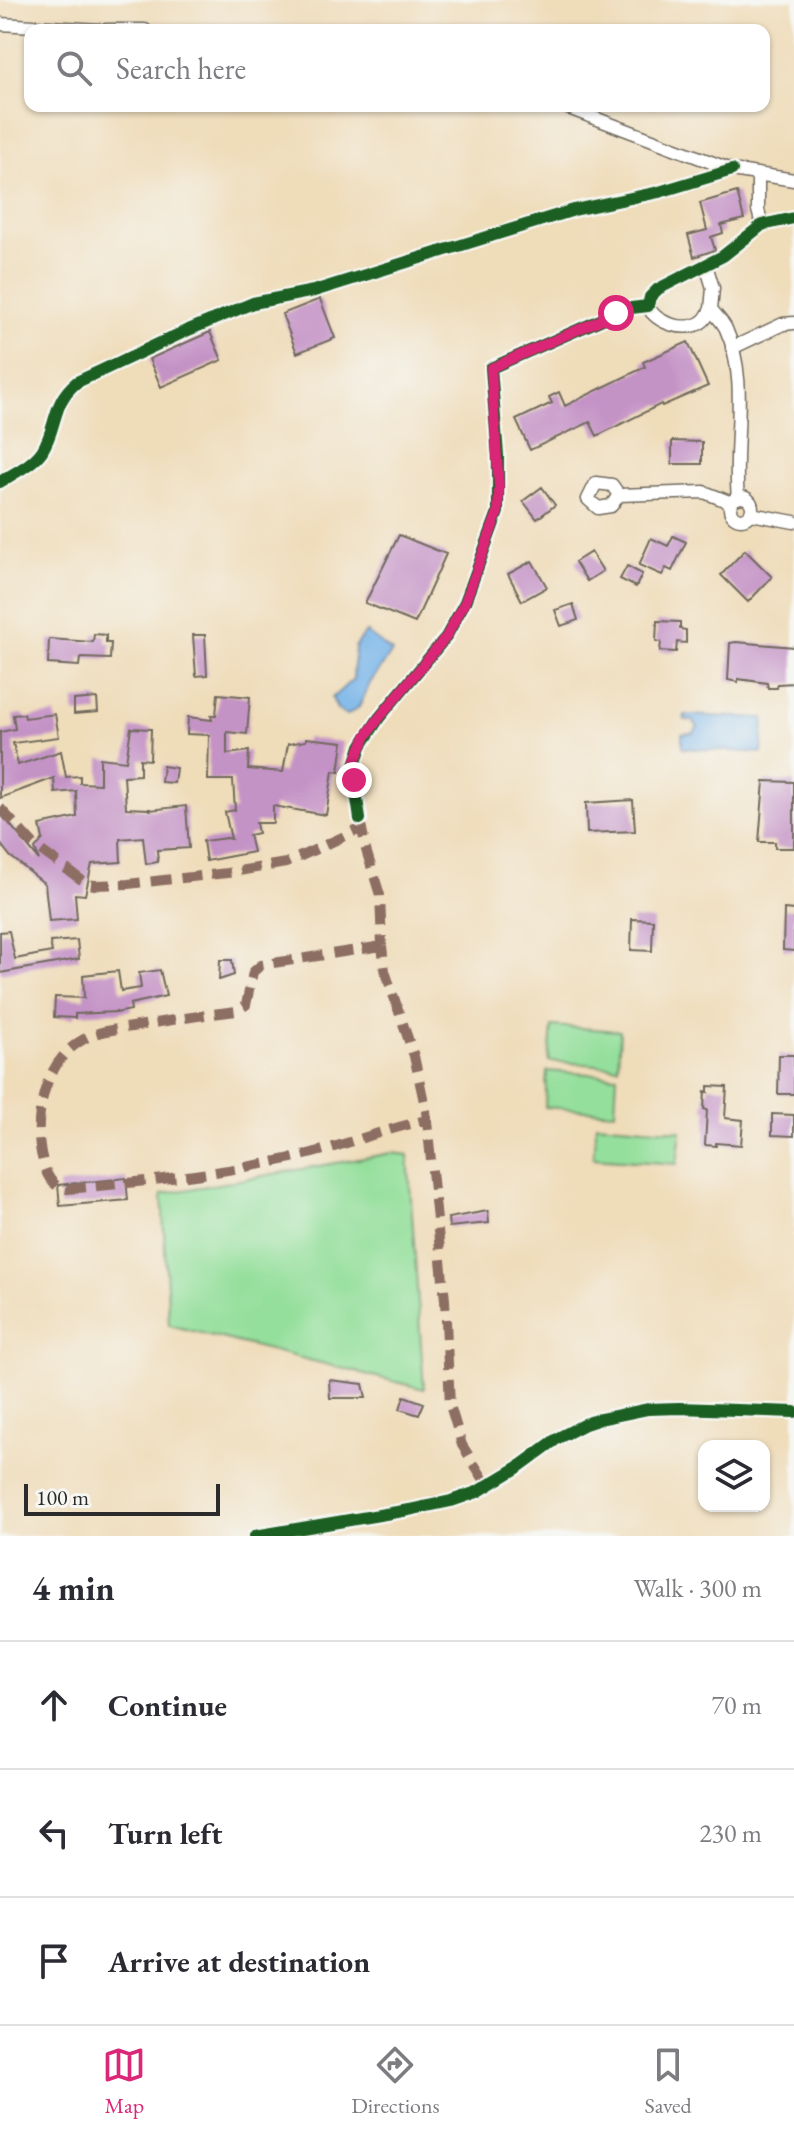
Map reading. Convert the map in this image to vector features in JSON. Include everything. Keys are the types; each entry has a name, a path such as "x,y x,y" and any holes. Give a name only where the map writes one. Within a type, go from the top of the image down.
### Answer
{"street":[{"path":"0,24 24,25"},
{"path":"579,112 732,170 794,180"},
{"path":"0,482 36,459 45,445 64,393 77,382 186,331 253,303 314,291 574,210 659,192 732,170"},
{"path":"758,175 758,210 762,225"},
{"path":"706,265 713,288 711,309 704,320 696,325 684,326 655,317 648,306 650,297 658,289 723,256 762,225 794,218"},
{"path":"360,819 353,772 361,746 379,718 446,637 465,602 498,512 498,455 491,368 616,313 648,306"},
{"path":"711,309 726,328 737,375 739,424 735,500 731,511 736,518 744,519 751,514 794,522"},
{"path":"732,348 783,324 794,323"},
{"path":"619,495 704,492 735,500"},
{"path":"255,1536 451,1501 496,1482 558,1438 600,1419 648,1409 794,1412"}],"green space":[{"path":"552,1026 620,1031 618,1067 549,1061"},
{"path":"547,1071 617,1076 615,1112 545,1107"},
{"path":"596,1124 681,1131 677,1164 593,1158"},
{"path":"392,1153 408,1155 424,1389 169,1325 162,1194"}],"water":[{"path":"366,632 392,652 370,683 359,707 347,715 337,709 332,698 353,679 355,647"},
{"path":"685,715 764,718 762,753 682,748 682,734 693,733 698,727 693,721 684,720"}],"building":[{"path":"737,192 744,219 721,225 723,233 711,237 715,250 694,257 688,235 707,230 700,203"},
{"path":"320,299 335,338 297,353 282,314"},
{"path":"210,332 222,360 161,387 149,359"},
{"path":"688,342 708,386 661,404 597,436 590,422 530,450 516,420 552,403 549,397 559,392 565,406 645,367 643,362"},
{"path":"672,441 702,442 702,464 672,464"},
{"path":"542,487 555,505 537,519 523,501"},
{"path":"399,535 446,554 415,623 365,603"},
{"path":"673,536 686,542 672,571 666,568 662,575 639,565 651,538 668,546"},
{"path":"745,550 772,577 748,602 721,575"},
{"path":"591,552 603,571 587,581 575,562"},
{"path":"532,561 547,587 522,601 508,574"},
{"path":"627,566 642,574 636,587 620,579"},
{"path":"573,604 578,620 561,626 555,610"},
{"path":"657,621 680,622 680,629 686,630 686,643 677,642 676,652 660,651 661,642 656,641"},
{"path":"94,634 106,635 106,643 111,643 110,659 80,658 79,666 48,664 49,639 93,642"},
{"path":"193,635 205,635 207,675 196,676"},
{"path":"730,643 794,647 794,683 768,688 767,683 728,680"},
{"path":"218,694 250,697 247,734 227,732 227,754 249,751 248,769 283,772 288,744 306,741 306,738 343,742 339,772 333,771 326,815 273,806 273,823 256,823 258,833 249,835 253,852 206,861 203,841 231,839 225,812 235,810 233,780 208,780 209,735 187,734 188,717 212,720 211,715 216,715"},
{"path":"97,698 98,712 74,714 74,700"},
{"path":"24,714 25,718 55,714 59,737 13,743 18,765 61,751 66,777 80,776 80,783 100,784 100,758 126,761 131,728 151,729 150,760 140,759 140,775 124,776 126,808 150,810 186,806 189,848 157,850 158,862 146,864 143,837 120,839 121,862 92,864 85,895 75,894 77,919 49,921 45,884 10,856 0,843 0,812 39,860 35,849 43,839 40,825 77,817 76,791 55,793 54,778 0,798 0,732 15,729 13,715"},
{"path":"163,766 176,768 174,783 161,782"},
{"path":"764,781 794,782 794,848 775,848 775,842 759,842"},
{"path":"633,800 635,831 587,833 586,803"},
{"path":"784,909 794,910 794,951 783,950"},
{"path":"632,919 653,920 652,951 631,950"},
{"path":"9,931 15,959 52,952 50,942 77,940 79,959 0,973 0,932"},
{"path":"220,960 232,960 234,975 219,980"},
{"path":"160,970 166,996 130,1004 131,1010 116,1013 54,1017 55,997 84,998 83,975 118,971 121,991 141,988 139,973"},
{"path":"779,1055 794,1055 794,1094 778,1094"},
{"path":"708,1086 727,1087 725,1118 743,1120 741,1145 705,1145 707,1110 704,1109"},
{"path":"772,1114 794,1115 794,1136 772,1135"},
{"path":"126,1178 128,1200 60,1206 58,1185"},
{"path":"488,1211 489,1223 449,1227 448,1218"},
{"path":"329,1380 363,1384 366,1398 330,1398"},
{"path":"404,1396 424,1403 419,1415 400,1409"}],"marked path":[{"path":"0,808 35,846 87,884 95,885 227,873 286,863 362,828"},
{"path":"360,819 380,895 385,971 414,1056 426,1111 445,1300 450,1405 462,1445 488,1486"},
{"path":"382,946 261,965 253,972 246,1005 236,1011 110,1030 84,1039 60,1060 45,1089 39,1122 42,1159 48,1177 56,1185 68,1189 264,1164 427,1120"}],"cycle path":[{"path":"0,482 28,465 42,451 63,398 77,382 186,331 253,303 314,291 574,210 659,192 732,170"},
{"path":"360,819 353,772 361,746 379,718 446,637 465,602 498,512 498,455 491,368 616,313 648,306 650,297 658,289 723,256 762,225 794,218"},
{"path":"255,1536 451,1501 477,1492 558,1438 600,1419 648,1409 794,1412"}],"route":[{"path":"354,780 356,759 366,736 446,637 465,602 498,512 498,455 491,368 616,313"}]}
